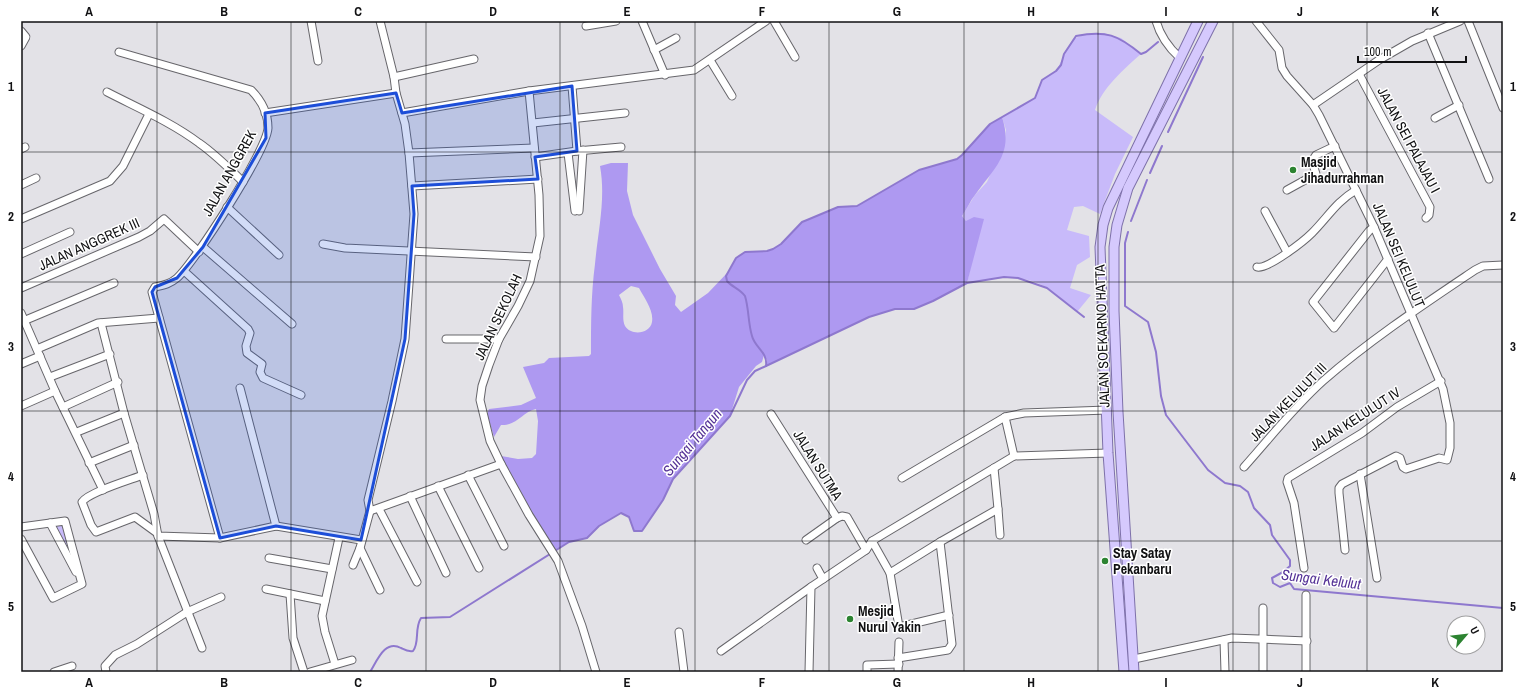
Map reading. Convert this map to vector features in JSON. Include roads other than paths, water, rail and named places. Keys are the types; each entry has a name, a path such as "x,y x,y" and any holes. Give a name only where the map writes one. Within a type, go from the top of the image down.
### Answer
{"main road":[{"name":"JALAN SOEKARNO HATTA","path":"1124,672 1108,453 1100,247 1103,225 1108,208 1198,21"},
{"name":"JALAN SOEKARNO HATTA","path":"1134,672 1118,412 1114,311 1114,247 1117,225 1128,188 1213,21"},
{"path":"1189,41 1200,48"},
{"path":"1115,562 1128,560"}],"street":[{"path":"311,21 318,61"},
{"path":"353,565 360,548 370,511 368,500 405,339 410,251 414,214 409,153 402,113 380,21"},
{"path":"586,26 616,21"},
{"path":"642,21 665,75"},
{"path":"774,21 795,58"},
{"path":"1156,21 1158,29 1171,50 1180,58"},
{"name":"JALAN SEI KELULUT","path":"1256,21 1279,50 1282,68 1287,76 1313,105 1335,146 1374,227 1440,381 1450,423 1450,448 1447,460 1438,458 1406,469 1403,468 1400,458 1396,456 1360,474"},
{"path":"1313,105 1412,41 1460,21"},
{"path":"1468,21 1503,108"},
{"path":"402,113 529,92 694,70 763,22"},
{"path":"21,31 26,37 21,46"},
{"path":"1428,34 1489,178"},
{"path":"654,50 676,38"},
{"path":"119,52 251,90 261,100 266,114 396,93"},
{"path":"394,77 474,60"},
{"path":"710,60 732,96"},
{"name":"JALAN SEI PALAJAU I","path":"1360,74 1430,206 1429,215 1426,218"},
{"path":"568,153 577,211 580,150 574,119 572,86"},
{"path":"107,92 199,142 216,156 242,182"},
{"name":"JALAN SEKOLAH","path":"529,92 541,215 540,236 530,281 518,306 499,339 482,386 480,400 490,441 501,464 529,515 558,561 582,626 596,672"},
{"path":"1435,118 1459,105"},
{"path":"533,123 625,113"},
{"path":"21,219 110,181 120,172 149,114"},
{"name":"JALAN ANGGREK","path":"159,318 152,292 153,289 170,283 184,271 201,249 242,182 266,138 268,127 266,114"},
{"path":"1287,190 1316,174 1312,161 1316,156 1335,146"},
{"path":"535,157 580,150 620,147"},
{"path":"409,153 534,148"},
{"path":"21,185 36,178"},
{"path":"412,186 538,180"},
{"path":"1257,267 1264,267 1288,252 1312,233 1344,197 1356,190"},
{"path":"227,207 279,255"},
{"path":"1265,211 1288,252"},
{"name":"JALAN ANGGREK III","path":"21,288 139,237 150,231 164,219 201,249"},
{"path":"1374,227 1313,302 1334,328 1388,259"},
{"path":"21,254 70,232"},
{"path":"323,244 345,248 536,257"},
{"path":"201,249 292,324"},
{"name":"JALAN KELULUT III","path":"1244,466 1322,382 1410,314 1475,270 1483,266 1503,265"},
{"path":"184,271 248,329 250,333 246,346 247,353 262,364 260,372 263,378 301,395"},
{"path":"23,322 114,282"},
{"path":"21,313 23,322 39,352 55,391 77,432 89,463 103,490"},
{"path":"21,364 39,352 102,323 159,318 220,538"},
{"path":"102,323 118,382 124,413 143,476 158,535 202,648"},
{"path":"446,339 499,339"},
{"path":"50,377 110,354"},
{"name":"JALAN KELULUT IV","path":"1304,568 1294,503 1287,482 1290,476 1362,433 1397,406 1440,381"},
{"path":"63,407 118,382"},
{"path":"240,388 276,526"},
{"path":"21,406 55,391"},
{"path":"902,478 1005,416 1024,413 1107,410"},
{"path":"77,432 124,413"},
{"name":"JALAN SUTMA","path":"771,414 837,518 806,540"},
{"path":"1005,416 1014,456"},
{"path":"89,463 134,445"},
{"path":"721,651 866,550 872,541 1014,456 1108,453"},
{"path":"370,511 501,464"},
{"path":"994,468 1000,535"},
{"path":"1345,550 1339,488 1342,484 1360,474 1377,578"},
{"path":"468,475 504,546"},
{"path":"143,476 103,490 84,499 82,502 84,510 96,532 135,517 158,535 220,538 276,526 339,538 361,540"},
{"path":"438,486 479,568"},
{"path":"410,496 446,573"},
{"path":"379,508 417,582"},
{"path":"890,573 998,509"},
{"path":"837,518 842,516 847,517 866,550"},
{"path":"21,527 65,521 82,584"},
{"path":"50,523 82,584"},
{"path":"335,664 324,632 322,616 339,538"},
{"path":"21,540 54,598 82,584"},
{"path":"872,541 890,573 899,627 949,615"},
{"path":"867,672 867,665 898,665 951,648 949,615 940,542"},
{"path":"360,548 380,590"},
{"path":"269,558 332,569"},
{"path":"817,568 823,579"},
{"path":"809,672 811,587"},
{"path":"266,589 326,601"},
{"path":"290,594 293,638 304,672"},
{"path":"1306,595 1306,672"},
{"path":"106,672 105,666 115,655 137,644 187,612 221,598"},
{"path":"1262,608 1263,672"},
{"path":"679,632 684,672"},
{"path":"1134,659 1224,640 1263,638 1307,641"},
{"path":"1224,640 1225,672"},
{"path":"898,665 899,642"},
{"path":"310,672 352,660"},
{"path":"54,672 72,666"}],"waterway":[{"path":"766,366 765,357 752,336 745,296 727,281 726,276 736,258 745,252 767,251 773,249 781,244 802,222 838,207 857,206 919,170 957,159 990,124 1035,98 1042,80 1056,71 1061,65 1064,54 1076,36 1086,34 1104,34 1118,38 1141,54 1146,52 1158,42"},
{"path":"1168,132 1203,57"},
{"path":"1150,173 1162,146"},
{"path":"1131,221 1147,180"},
{"name":"Sungai Kelulut","path":"1128,232 1125,243 1125,306 1148,322 1156,352 1161,396 1166,415 1208,470 1225,483 1240,486 1248,492 1254,508 1270,525 1272,535 1290,560 1290,566 1272,578 1273,583 1280,587 1290,583 1294,589 1503,608"},
{"name":"Sungai Tangun","path":"370,672 382,652 390,646 395,646 407,651 413,651 416,644 418,627 421,618 450,617 569,542 587,538 599,526 621,513 629,517 634,531 642,531 663,500 673,479 730,416 747,380 755,371 869,317 895,309 914,309 967,283 1004,277 1018,278 1047,288 1084,317"}],"place":[{"name":"Masjid Jihadurrahman","path":"1293,170"},
{"name":"Stay Satay Pekanbaru","path":"1105,561"},
{"name":"Mesjid Nurul Yakin","path":"850,619"}]}
